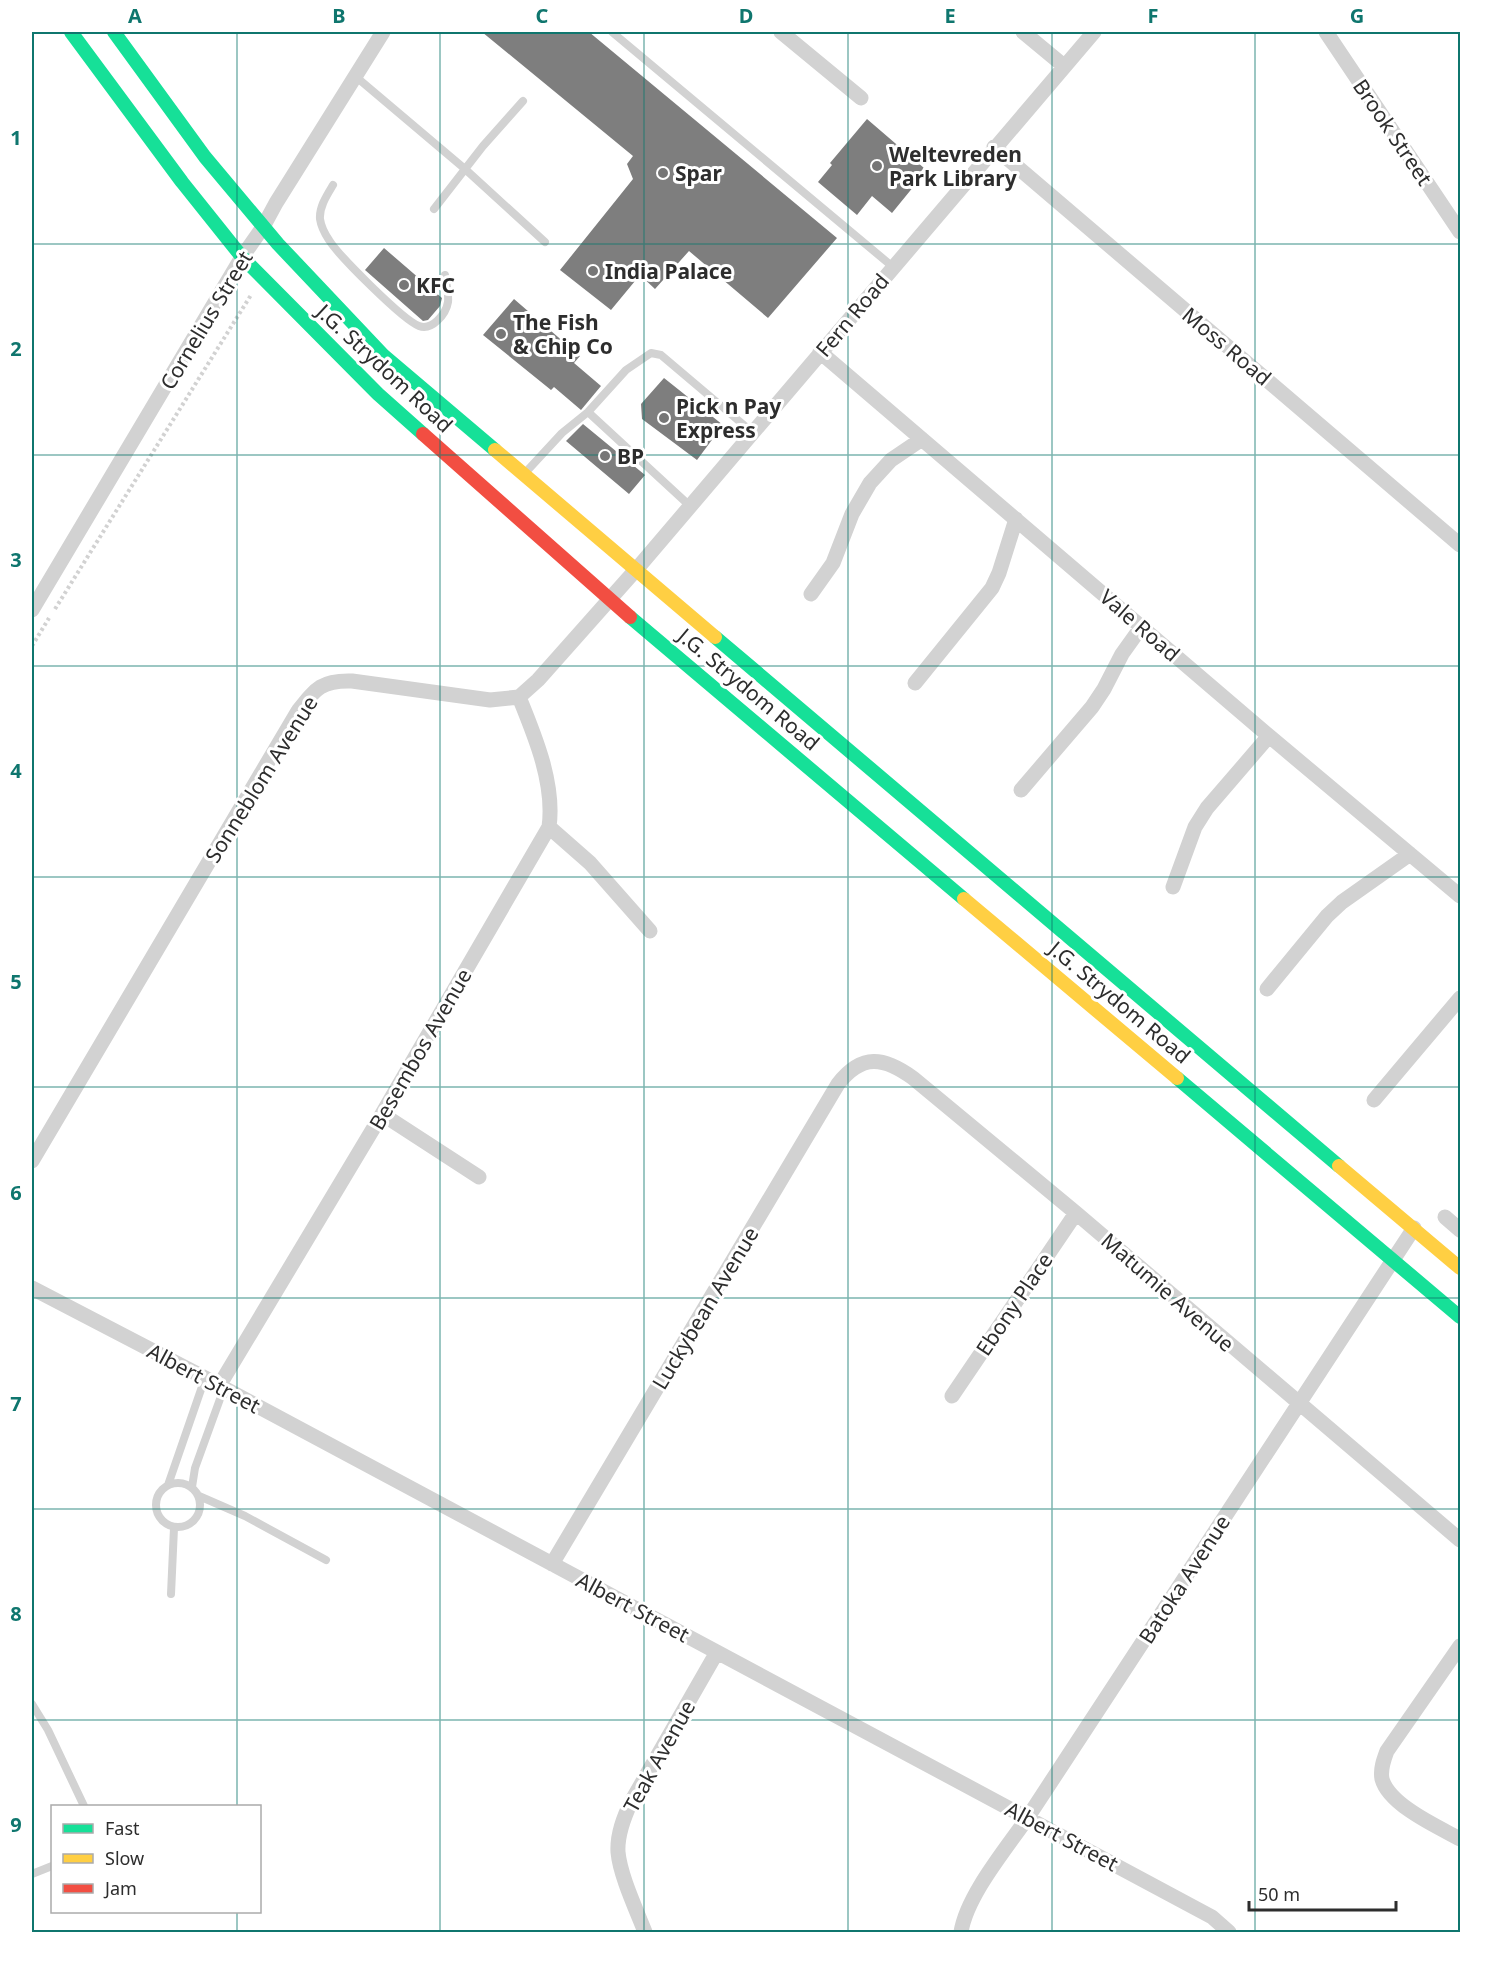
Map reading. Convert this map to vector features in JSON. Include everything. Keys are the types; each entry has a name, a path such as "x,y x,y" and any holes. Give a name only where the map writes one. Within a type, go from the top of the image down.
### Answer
{"street":[{"name":"J.G. Strydom Road","path":"71,32 182,182 242,257 378,394 609,599 1461,1317"},
{"name":"J.G. Strydom Road","path":"114,32 219,174 263,227 383,355 1461,1268"},
{"name":"Cornelius Street","path":"32,610 242,257 263,227 383,32"},
{"path":"781,32 861,98"},
{"path":"1023,32 1064,66"},
{"name":"Fern Road","path":"609,599 1094,32"},
{"name":"Brook Street","path":"1326,32 1461,232"},
{"name":"Moss Road","path":"994,147 1461,545"},
{"name":"Vale Road","path":"820,352 1269,736 1461,896"},
{"path":"811,594 833,563 852,514 870,483 891,460 922,439"},
{"path":"915,683 992,588 1016,519"},
{"path":"609,599 545,673 519,697 536,739 547,786 551,812 549,827 590,863 650,931"},
{"path":"1021,790 1092,707 1122,654 1142,626"},
{"name":"Sonneblom Avenue","path":"32,1161 298,711 315,690 327,683 352,681 490,700 519,697"},
{"path":"1173,888 1195,827 1207,808 1269,736"},
{"name":"Besembos Avenue","path":"216,1384 382,1114 549,827"},
{"path":"1267,989 1327,916 1342,902 1410,854"},
{"path":"1374,1100 1461,999"},
{"name":"Matumie Avenue","path":"867,1062 883,1061 907,1074 1076,1213 1461,1540"},
{"name":"Luckybean Avenue","path":"552,1564 838,1084 856,1066 867,1062"},
{"path":"382,1114 479,1177"},
{"name":"Ebony Place","path":"952,1396 1076,1213"},
{"path":"1444,1217 1461,1230"},
{"name":"Batoka Avenue","path":"961,1932 972,1902 984,1880 1028,1817 1414,1228"},
{"name":"Albert Street","path":"32,1288 1028,1817 1212,1917 1229,1932"},
{"path":"1461,1646 1387,1750 1382,1765 1382,1779 1389,1792 1403,1806 1461,1839"},
{"name":"Teak Avenue","path":"645,1932 620,1864 618,1850 620,1834 631,1802 717,1652"}],"lane":[{"path":"612,32 892,267"},
{"path":"355,76 465,169 545,242"},
{"path":"434,209 523,101"},
{"path":"333,185 322,204 320,215 329,240 401,313 418,325 426,327 432,324 446,308 448,301 445,275"},
{"path":"523,475 562,433 588,412 626,370 647,354 656,353 681,371 753,432"},
{"path":"588,412 690,506"},
{"path":"168,1485 216,1384"},
{"path":"192,1487 216,1384"},
{"path":"181,1482 192,1487 199,1496 201,1508 196,1519 186,1526 174,1528 164,1523 157,1514 156,1503 159,1492 168,1485 181,1482"},
{"path":"199,1496 245,1516 326,1560"},
{"path":"171,1594 174,1528"},
{"path":"32,1704 48,1730 84,1805"},
{"path":"32,1874 51,1866"}],"path":[{"path":"32,646 262,277"}],"building":[{"path":"482,32 589,32 837,238 768,318 689,251 655,289 640,275 611,310 560,270 633,179 627,164 633,156"},
{"name":"Weltevreden Park Library","path":"867,119 924,168 910,183 914,186 892,213 872,196 857,215 818,182 832,165 830,163"},
{"path":"384,248 442,298 440,306 428,320 423,321 365,270"},
{"path":"514,299 580,356 574,363 601,386 581,410 554,387 551,390 483,335"},
{"path":"664,378 723,425 697,460 642,419 641,404"},
{"path":"583,424 645,475 629,494 566,441"}],"traffic: fast":[{"path":"71,32 182,182 242,257 378,394 423,434"},
{"path":"114,32 205,157 278,244 383,355 495,450"},
{"path":"630,617 964,899"},
{"path":"715,637 1339,1166"},
{"path":"1177,1078 1460,1317"}],"traffic: slow":[{"path":"495,450 715,637"},
{"path":"964,899 1177,1078"},
{"path":"1339,1166 1460,1268"}],"traffic: jam":[{"path":"423,434 630,617"}],"place":[{"name":"Weltevreden Park Library","path":"877,166"},
{"name":"Spar","path":"663,173"},
{"name":"India Palace","path":"593,271"},
{"name":"KFC","path":"404,285"},
{"name":"The Fish & Chip Co","path":"501,334"},
{"name":"Pick n Pay Express","path":"664,418"},
{"name":"BP","path":"605,456"}]}
